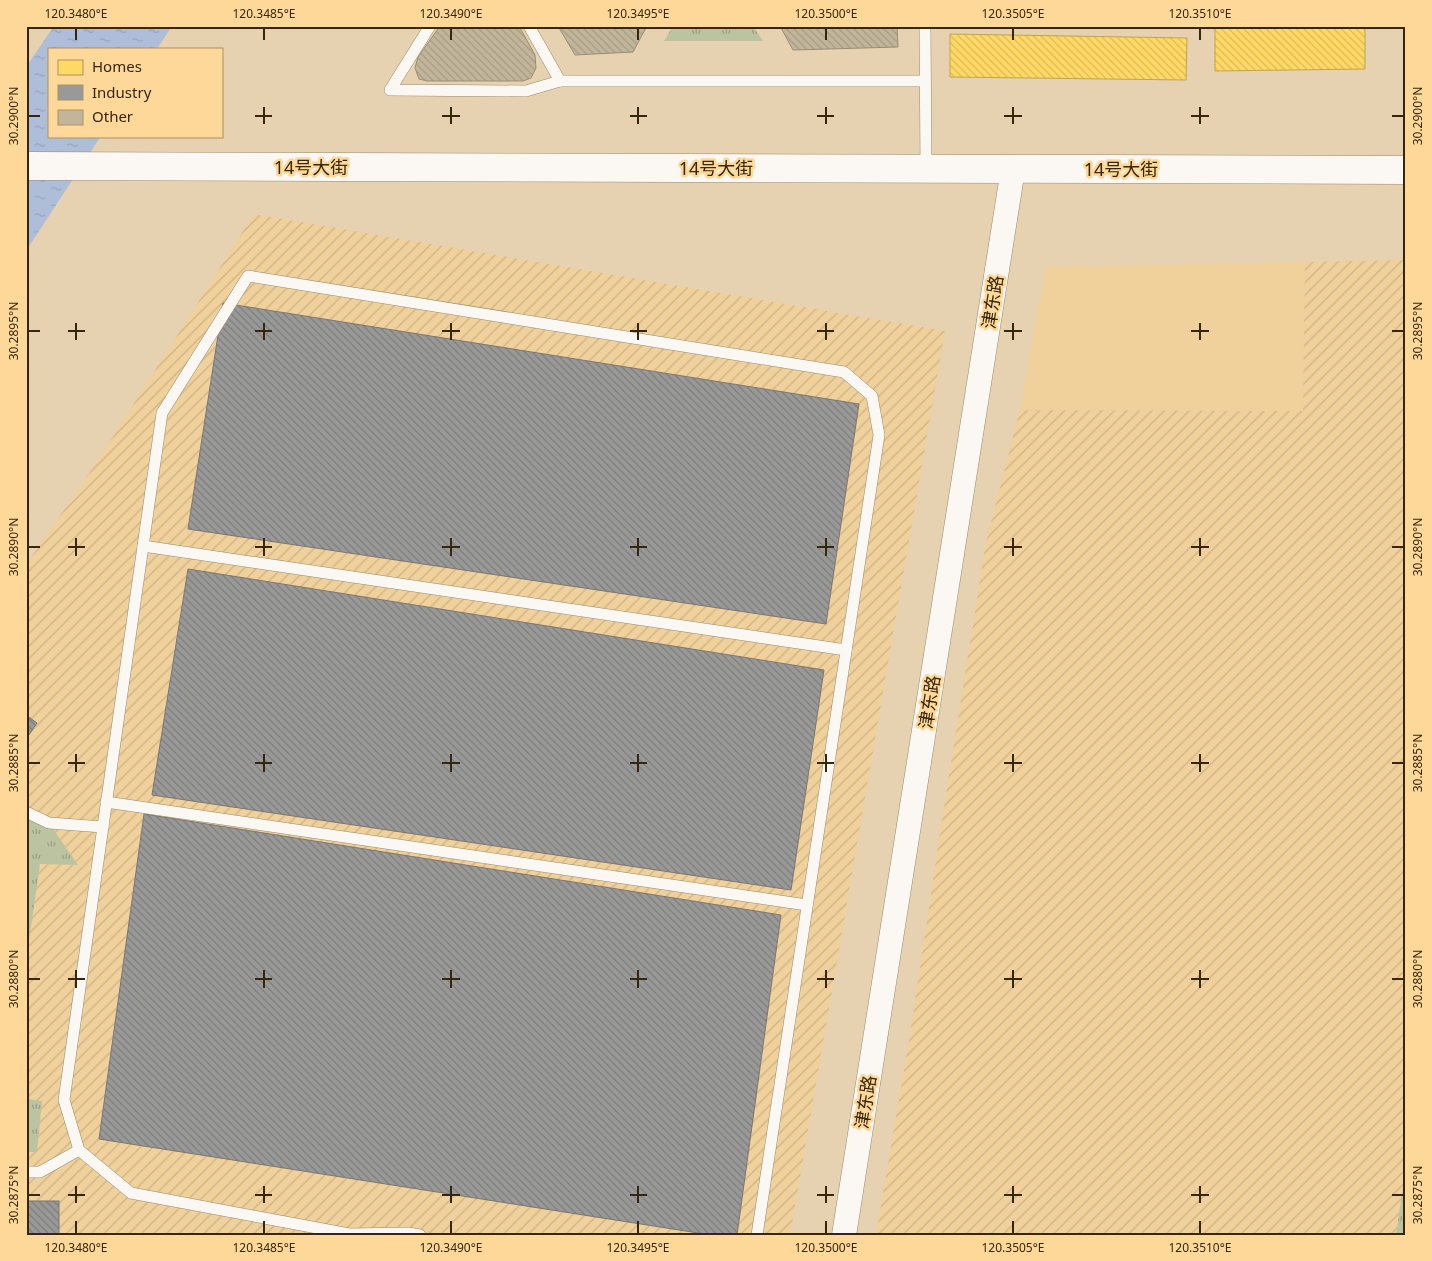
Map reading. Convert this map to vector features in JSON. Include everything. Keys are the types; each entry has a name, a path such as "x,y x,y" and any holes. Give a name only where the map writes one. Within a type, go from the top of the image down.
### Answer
{"street":[{"name":"14号大街","path":"26,166 1406,170"},
{"name":"津东路","path":"844,1235 1013,169"}],"lane":[{"path":"430,26 390,90 526,91 560,81 925,81"},
{"path":"529,26 560,81"},
{"path":"925,26 926,169"},
{"path":"420,1235 408,1233 349,1234 131,1193 79,1150 64,1100 162,413 248,276 844,372 872,396 879,434 757,1235"},
{"path":"143,546 846,650"},
{"path":"106,802 807,905"},
{"path":"26,812 49,823 103,827"},
{"path":"26,1172 40,1172 79,1150"}],"shaded area":[{"path":"254,214 945,331 790,1235 26,1235 26,565 97,462"},
{"path":"1406,260 1406,1166 1396,1235 876,1235 910,1035 986,542 1020,410 1303,411 1305,262"},
{"path":"1305,262 1303,411 1020,410 1046,267"}],"green space":[{"path":"673,26 753,26 763,41 664,41"},
{"path":"26,815 49,823 78,865 40,864 26,961"},
{"path":"26,1099 42,1101 37,1152 26,1152"},
{"path":"1406,1166 1406,1235 1396,1235"}],"water":[{"path":"54,26 172,26 158,48 48,48 48,138 100,138 26,251 26,67"}],"building: Homes":[{"path":"1215,26 1365,26 1365,69 1215,71"},
{"path":"950,34 1187,38 1186,80 950,77"}],"building: Industry":[{"path":"223,303 859,404 826,624 188,529"},
{"path":"188,569 824,670 791,890 152,795"},
{"path":"26,715 37,723 26,739"},
{"path":"144,814 781,915 737,1235 711,1235 99,1139"},
{"path":"26,1201 59,1201 59,1235 26,1235"}],"building: Other":[{"path":"440,26 519,26 535,55 536,68 531,78 523,81 427,81 419,79 415,68 418,57"},
{"path":"558,26 647,26 633,52 575,55"},
{"path":"780,26 897,26 898,47 793,50"}]}
